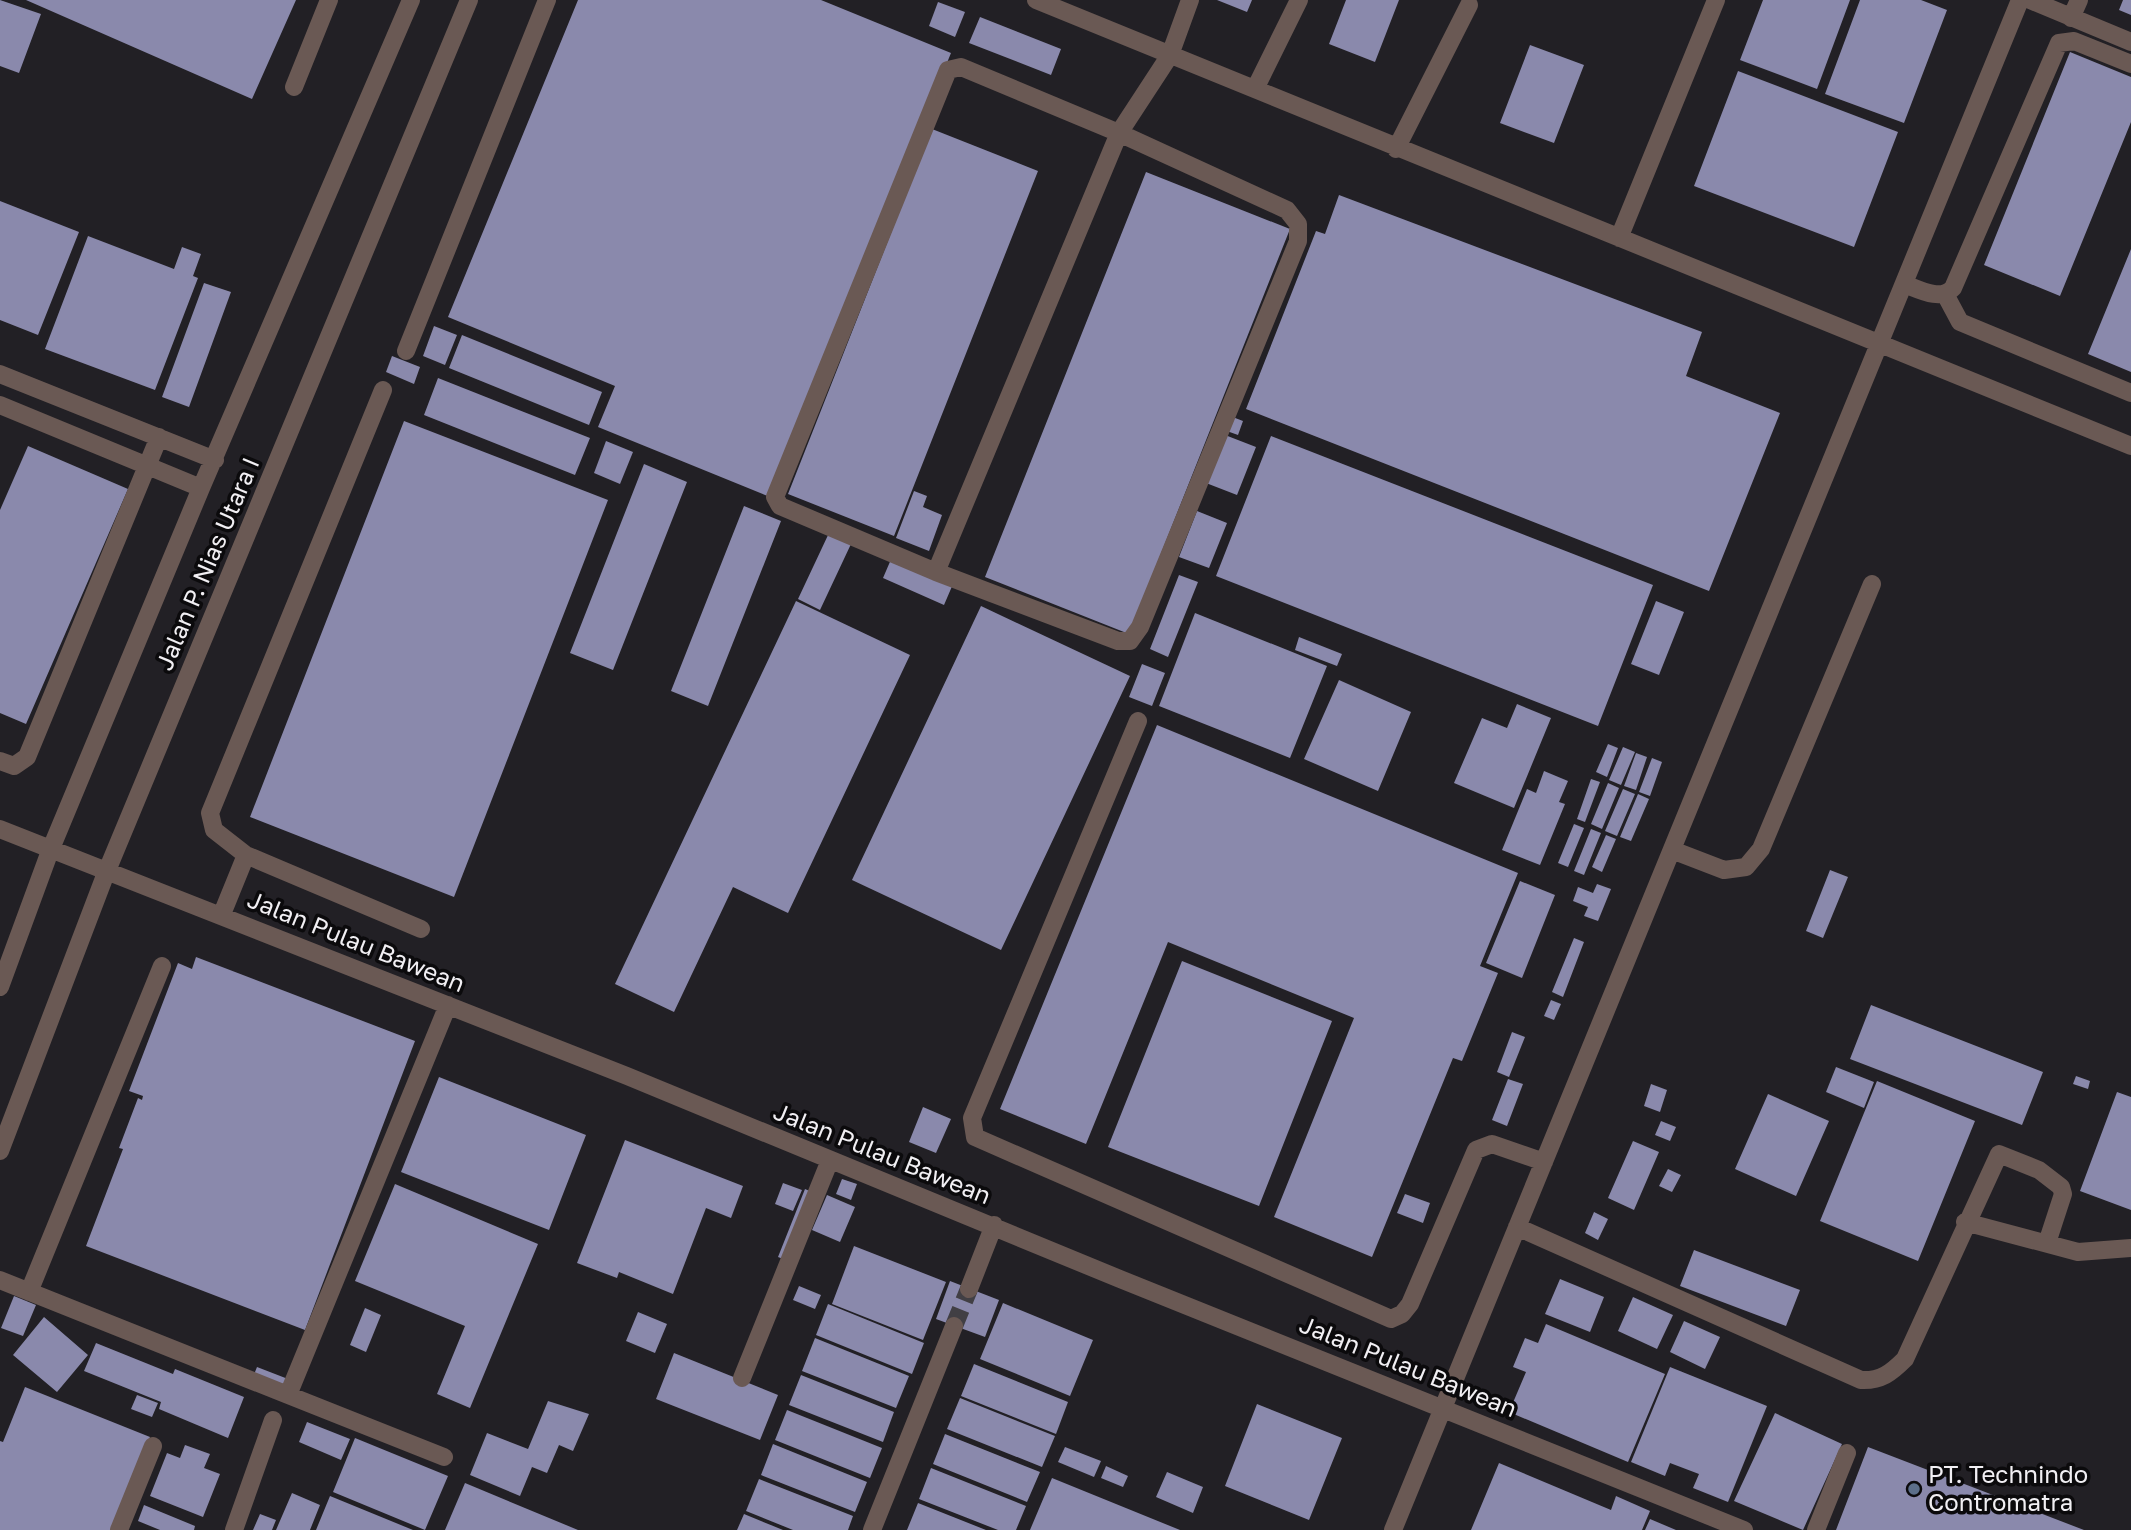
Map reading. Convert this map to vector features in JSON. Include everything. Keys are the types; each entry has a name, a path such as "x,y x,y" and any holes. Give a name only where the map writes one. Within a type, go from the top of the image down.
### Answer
{"street":[{"path":"293,87 329,0"},
{"name":"Jalan P. Nias Utara I","path":"0,987 50,851 201,488 411,0"},
{"name":"Jalan P. Nias Utara I","path":"0,1151 106,873 470,0"},
{"path":"406,351 547,0"},
{"path":"1036,0 1396,149 2131,446"},
{"path":"936,572 1119,133 1170,55 1190,0"},
{"path":"1255,89 1299,0"},
{"path":"1619,238 1716,0"},
{"path":"1393,1530 2020,0"},
{"path":"2030,0 2131,42"},
{"path":"2071,18 2078,0"},
{"path":"1396,149 1469,5"},
{"path":"1904,284 1935,295 1945,295 1953,288 2054,48 2064,40 2074,41 2131,64"},
{"path":"953,66 976,71 1287,210 1294,216 1300,233 1140,627 1130,641 1118,641 936,572 780,506 775,500 948,71 953,66"},
{"path":"1945,295 1960,321 2131,393"},
{"path":"0,374 215,460"},
{"path":"383,390 210,813 214,830 246,855 421,929"},
{"path":"0,405 201,488"},
{"path":"0,761 14,766 27,757 159,437"},
{"path":"1672,850 1724,870 1745,867 1761,849 1872,584"},
{"path":"1138,721 972,1118 975,1137 1391,1319 1402,1314 1410,1304 1476,1150 1492,1144 1544,1162"},
{"name":"Jalan Pulau Bawean","path":"0,829 106,873 222,914 448,1004 1744,1530"},
{"path":"222,914 246,855"},
{"path":"29,1292 162,966"},
{"path":"288,1395 448,1004"},
{"path":"1517,1227 1861,1380 1873,1380 1889,1375 1905,1359 1995,1157 2001,1153 2039,1170 2062,1187 2063,1194 2046,1244"},
{"path":"742,1378 830,1160"},
{"path":"1965,1222 2078,1252 2131,1248"},
{"path":"969,1289 994,1225"},
{"path":"0,1280 444,1457"},
{"path":"872,1530 954,1326"},
{"path":"234,1530 273,1420"},
{"path":"119,1530 153,1446"},
{"path":"1816,1530 1847,1453"}],"building":[{"path":"0,0 41,14 19,73 0,66"},
{"path":"26,0 296,0 252,99"},
{"path":"578,0 821,0 951,53 770,497 598,427 615,386 448,317"},
{"path":"1217,0 1252,0 1247,12"},
{"path":"1346,0 1399,0 1375,62 1329,44"},
{"path":"1763,0 1850,0 1817,89 1740,60"},
{"path":"1860,0 1921,0 1947,10 1904,123 1825,94"},
{"path":"2123,0 2131,0 2131,15 2119,10"},
{"path":"938,2 965,12 955,37 929,26"},
{"path":"980,17 1061,49 1051,75 969,43"},
{"path":"1530,45 1584,65 1554,143 1500,123"},
{"path":"2070,52 2131,77 2131,122 2060,296 1984,265"},
{"path":"1738,71 1898,132 1854,247 1694,186"},
{"path":"932,129 1038,171 894,536 788,494"},
{"path":"1146,172 1290,229 1129,634 985,577"},
{"path":"1339,195 1702,332 1686,376 1780,413 1709,591 1246,409 1316,231 1325,234"},
{"path":"0,201 79,232 38,335 0,320"},
{"path":"88,236 174,269 182,247 201,254 193,276 198,278 155,390 45,349"},
{"path":"2131,249 2131,372 2088,354"},
{"path":"204,283 231,292 189,407 162,397"},
{"path":"434,326 457,335 445,365 423,356"},
{"path":"462,335 602,392 589,425 449,368"},
{"path":"392,356 420,367 414,384 386,372"},
{"path":"438,378 590,438 575,475 424,415"},
{"path":"1230,416 1243,421 1238,435 1224,430"},
{"path":"404,421 608,500 454,897 250,817"},
{"path":"1225,435 1256,447 1237,495 1206,483"},
{"path":"1271,436 1653,585 1598,726 1216,576"},
{"path":"606,441 633,452 620,484 594,473"},
{"path":"28,446 128,489 26,724 0,713 0,510"},
{"path":"644,464 687,482 613,670 570,653"},
{"path":"914,491 927,496 923,507 942,515 929,551 896,538"},
{"path":"744,506 781,521 708,706 671,691"},
{"path":"1197,511 1227,523 1209,568 1179,557"},
{"path":"829,533 851,544 820,610 798,599"},
{"path":"892,557 953,584 944,605 883,578"},
{"path":"1179,575 1198,582 1168,657 1150,649"},
{"path":"796,601 910,655 788,913 733,887 674,1012 615,984"},
{"path":"1656,601 1684,612 1659,675 1631,664"},
{"path":"981,606 1130,676 1001,950 852,880"},
{"path":"1195,613 1327,666 1290,758 1159,706"},
{"path":"1299,637 1342,654 1337,666 1295,650"},
{"path":"1142,664 1165,673 1152,706 1129,697"},
{"path":"1339,680 1411,712 1378,791 1304,759"},
{"path":"1517,704 1551,718 1514,808 1454,783 1482,718 1507,728"},
{"path":"1157,725 1518,873 1480,966 1498,973 1462,1061 1453,1058 1372,1257 1274,1217 1354,1018 1168,942 1086,1144 1000,1109"},
{"path":"1608,744 1618,748 1607,777 1596,772"},
{"path":"1623,747 1635,752 1621,785 1609,780"},
{"path":"1636,753 1647,757 1636,790 1624,786"},
{"path":"1652,758 1662,762 1650,796 1639,792"},
{"path":"1544,771 1568,781 1559,802 1565,804 1540,865 1502,850 1527,789 1536,793"},
{"path":"1591,779 1600,782 1585,822 1577,819"},
{"path":"1608,783 1619,788 1602,829 1591,824"},
{"path":"1623,789 1635,794 1617,836 1605,831"},
{"path":"1638,794 1649,799 1631,841 1620,837"},
{"path":"1574,824 1584,828 1568,867 1558,863"},
{"path":"1591,829 1601,833 1584,875 1574,871"},
{"path":"1606,835 1616,839 1602,872 1592,867"},
{"path":"1830,870 1848,877 1823,938 1806,931"},
{"path":"1520,881 1555,895 1522,978 1486,963"},
{"path":"1597,884 1611,889 1598,921 1584,916 1588,907 1573,901 1578,887 1593,893"},
{"path":"1574,938 1584,942 1563,997 1552,992"},
{"path":"196,957 415,1041 305,1330 86,1246 123,1149 119,1148 138,1098 142,1100 143,1096 129,1091 178,963 192,969"},
{"path":"1182,961 1332,1021 1259,1206 1108,1147"},
{"path":"1551,1000 1561,1004 1554,1020 1544,1016"},
{"path":"1871,1005 2043,1072 2022,1125 1850,1059"},
{"path":"1512,1032 1525,1037 1509,1077 1497,1072"},
{"path":"1836,1067 1874,1082 1864,1108 1826,1092"},
{"path":"2076,1076 2090,1081 2088,1089 2073,1084"},
{"path":"439,1077 586,1135 549,1230 401,1172"},
{"path":"1508,1079 1523,1084 1507,1126 1492,1120"},
{"path":"1877,1081 1975,1121 1918,1261 1820,1221"},
{"path":"1651,1084 1667,1090 1660,1112 1644,1106"},
{"path":"2117,1092 2131,1097 2131,1210 2080,1191"},
{"path":"1768,1094 1829,1121 1796,1196 1735,1169"},
{"path":"923,1107 951,1119 936,1153 909,1142"},
{"path":"1661,1121 1676,1127 1670,1141 1655,1135"},
{"path":"625,1140 743,1186 731,1218 706,1208 673,1294 619,1272 617,1278 577,1263"},
{"path":"1633,1141 1659,1152 1634,1210 1608,1198"},
{"path":"1668,1169 1681,1175 1672,1192 1659,1186"},
{"path":"842,1179 857,1184 851,1200 836,1194"},
{"path":"783,1183 802,1190 793,1211 775,1204"},
{"path":"395,1184 538,1244 470,1408 437,1394 465,1326 355,1281"},
{"path":"805,1189 814,1193 786,1260 778,1257"},
{"path":"1405,1194 1430,1203 1423,1223 1397,1213"},
{"path":"827,1195 855,1207 840,1242 812,1230"},
{"path":"1594,1212 1608,1219 1598,1240 1585,1233"},
{"path":"854,1246 946,1282 923,1340 832,1304"},
{"path":"1694,1250 1800,1290 1786,1326 1680,1286"},
{"path":"1560,1279 1604,1297 1590,1332 1545,1314"},
{"path":"950,1281 999,1300 985,1337 936,1319"},
{"path":"799,1286 821,1295 815,1309 793,1300"},
{"path":"14,1296 36,1305 23,1336 1,1328"},
{"path":"1633,1297 1673,1315 1657,1349 1618,1331"},
{"path":"1003,1303 1093,1340 1070,1396 980,1359"},
{"path":"828,1304 924,1343 912,1374 816,1335"},
{"path":"365,1308 381,1315 366,1352 350,1345"},
{"path":"638,1312 667,1324 655,1353 626,1341"},
{"path":"44,1317 88,1355 57,1392 13,1355"},
{"path":"1684,1321 1720,1337 1705,1369 1670,1352"},
{"path":"1546,1324 1665,1374 1628,1462 1509,1412 1526,1372 1513,1367 1525,1338 1538,1343"},
{"path":"815,1338 909,1376 896,1408 802,1371"},
{"path":"96,1343 173,1374 175,1369 244,1397 228,1438 159,1409 161,1402 84,1371"},
{"path":"674,1353 778,1395 760,1440 656,1399"},
{"path":"974,1364 1068,1402 1056,1434 961,1396"},
{"path":"257,1367 288,1379 284,1389 253,1377"},
{"path":"1670,1367 1767,1406 1728,1502 1693,1488 1699,1474 1670,1463 1665,1476 1631,1462"},
{"path":"801,1375 894,1412 883,1442 789,1405"},
{"path":"25,1387 150,1437 113,1530 0,1530 0,1441 3,1442"},
{"path":"137,1395 158,1403 152,1417 131,1409"},
{"path":"960,1398 1055,1436 1042,1467 947,1429"},
{"path":"548,1401 589,1414 573,1451 559,1445 547,1473 532,1467 520,1496 470,1475 487,1433 528,1449"},
{"path":"1257,1404 1342,1438 1309,1520 1225,1486"},
{"path":"787,1410 882,1448 870,1478 775,1440"},
{"path":"1775,1413 1842,1444 1803,1530 1734,1501"},
{"path":"307,1422 350,1439 341,1460 299,1442"},
{"path":"945,1434 1040,1472 1027,1502 933,1464"},
{"path":"355,1438 448,1476 425,1530 333,1492"},
{"path":"773,1444 867,1482 855,1512 761,1475"},
{"path":"185,1445 210,1454 204,1468 220,1474 203,1517 150,1496 167,1453 180,1458"},
{"path":"1065,1447 1101,1461 1094,1477 1058,1462"},
{"name":"PT. Technindo Contromatra","path":"1868,1447 2084,1530 1836,1530"},
{"path":"1499,1463 1611,1510 1616,1496 1650,1511 1642,1530 1471,1530"},
{"path":"1106,1466 1128,1476 1123,1487 1101,1478"},
{"path":"931,1468 1026,1506 1016,1530 998,1530 919,1499"},
{"path":"1167,1472 1203,1487 1193,1513 1156,1497"},
{"path":"1052,1478 1180,1530 1030,1530"},
{"path":"759,1479 853,1516 848,1530 793,1530 746,1511"},
{"path":"465,1483 578,1530 445,1530"},
{"path":"292,1493 320,1505 310,1530 276,1530"},
{"path":"330,1496 413,1530 316,1530"},
{"path":"918,1503 986,1530 907,1530"},
{"path":"144,1505 195,1526 194,1530 160,1530 138,1521"},
{"path":"260,1514 276,1520 272,1530 253,1530"},
{"path":"744,1514 783,1530 737,1530"},
{"path":"1650,1519 1676,1530 1645,1530"}],"tunnel":[{"path":"954,1326 969,1289"}],"place":[{"name":"PT. Technindo Contromatra","path":"1914,1489"}]}
